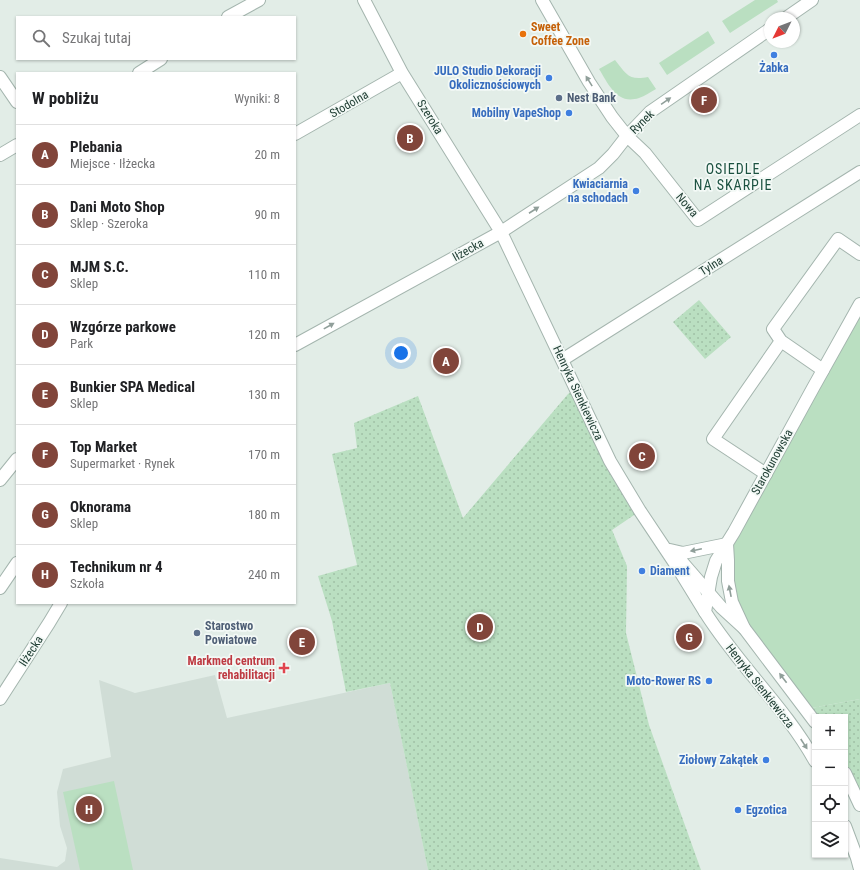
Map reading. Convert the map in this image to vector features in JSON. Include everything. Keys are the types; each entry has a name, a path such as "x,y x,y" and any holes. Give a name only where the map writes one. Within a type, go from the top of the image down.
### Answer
{"street":[{"path":"230,16 260,0"},
{"name":"Szeroka","path":"364,0 402,73 501,232"},
{"name":"Rynek","path":"542,0 589,82 612,117 627,136 650,112 764,33"},
{"path":"795,12 812,0"},
{"path":"141,72 159,60"},
{"name":"Stodolna","path":"296,133 402,73"},
{"path":"0,77 16,101"},
{"name":"Nowa","path":"627,136 645,153 698,220 860,115"},
{"name":"Iłżecka","path":"296,344 501,232 599,168 613,154 627,136"},
{"path":"0,155 16,146"},
{"name":"Tylna","path":"562,360 860,172"},
{"name":"Henryka Sienkiewicza","path":"501,232 610,461 640,511 725,642 795,730 812,756"},
{"path":"823,370 781,341 773,329 838,239 860,254"},
{"name":"Starokunowska","path":"727,544 860,304"},
{"path":"766,474 713,439 781,341"},
{"path":"0,480 16,462"},
{"path":"665,549 683,553 727,544"},
{"path":"705,612 711,577 716,561 727,544"},
{"path":"727,544 729,588 732,602 744,628"},
{"name":"Henryka Sienkiewicza","path":"665,549 682,562 721,607 744,628 812,718"},
{"path":"0,588 16,564"},
{"name":"Iłżecka","path":"0,699 49,623 59,604"},
{"path":"848,779 860,805"},
{"path":"848,834 860,869"}],"shaded area":[{"path":"215,675 227,718 390,683 428,870 0,870 0,858 57,867 65,861 67,848 60,826 57,792 63,769 111,757 99,680 135,693"}],"green space":[{"path":"755,0 777,0 778,2 730,33 722,21"},
{"path":"708,31 715,43 667,75 659,63"},
{"path":"615,60 628,75 636,78 648,77 656,89 639,98 625,99 619,96 610,87 599,69"},
{"path":"699,300 731,337 705,359 673,322"},
{"path":"860,304 860,699 806,709 744,628 728,581 734,532"},
{"path":"576,388 640,511 612,530 627,566 626,633 649,725 701,870 428,870 390,683 346,692 332,621 318,576 357,565 332,454 357,448 354,423 418,396 463,518 568,394"},
{"path":"860,699 860,805 848,779 848,714 812,714 806,709"},
{"path":"114,781 133,870 80,870 63,792"}],"place":[{"name":"Sweet Coffee Zone","path":"523,34"},
{"name":"Żabka","path":"774,55"},
{"name":"JULO Studio Dekoracji Okolicznościowych","path":"549,78"},
{"name":"Nest Bank","path":"559,98"},
{"name":"Top Market","path":"704,100"},
{"name":"Mobilny VapeShop","path":"569,113"},
{"name":"Dani Moto Shop","path":"410,138"},
{"name":"Kwiaciarnia na schodach","path":"636,191"},
{"name":"Plebania","path":"446,361"},
{"name":"MJM S.C.","path":"642,456"},
{"name":"Diament","path":"642,571"},
{"name":"Wzgórze parkowe","path":"480,627"},
{"name":"Starostwo Powiatowe","path":"197,633"},
{"name":"Oknorama","path":"689,637"},
{"name":"Bunkier SPA Medical","path":"302,642"},
{"name":"Markmed centrum rehabilitacji","path":"284,668"},
{"name":"Moto-Rower RS","path":"709,681"},
{"name":"Ziołowy Zakątek","path":"766,760"},
{"name":"Technikum nr 4","path":"89,809"},
{"name":"Egzotica","path":"738,810"}],"district":[{"name":"OSIEDLE NA SKARPIE","path":"733,178"}]}
